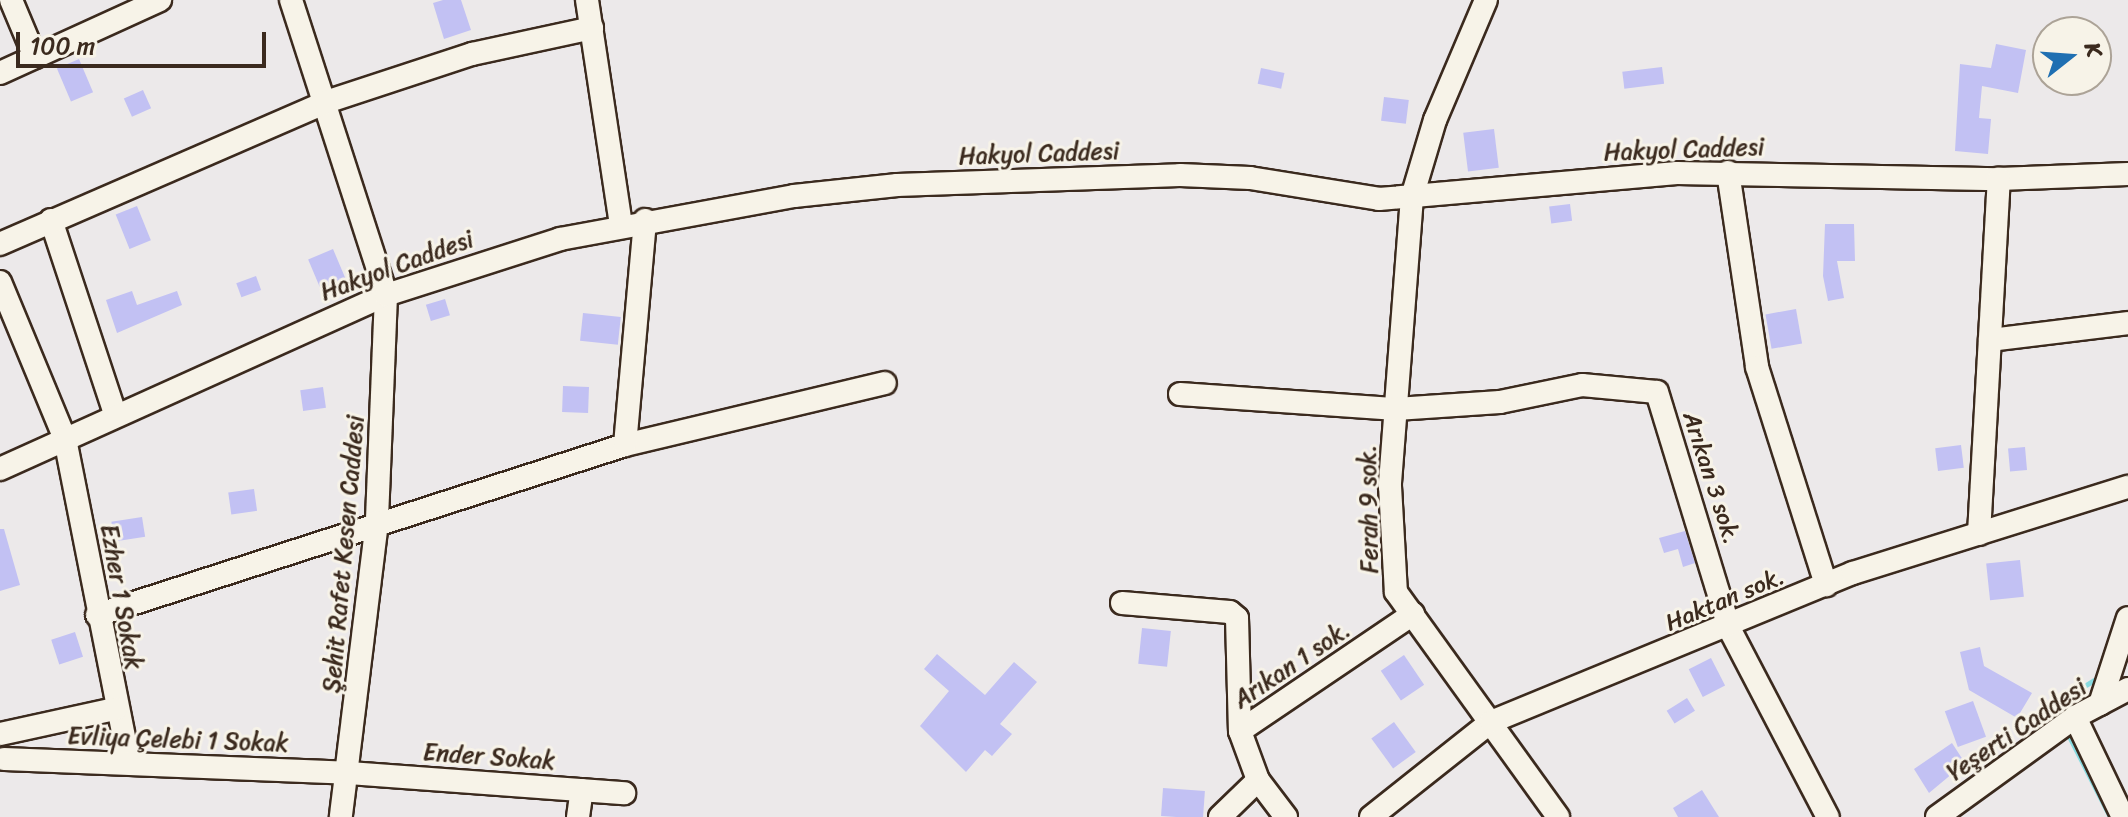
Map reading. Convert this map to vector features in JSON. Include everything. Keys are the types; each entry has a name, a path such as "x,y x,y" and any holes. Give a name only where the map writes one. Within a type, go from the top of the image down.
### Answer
{"street":[{"path":"11,0 35,57"},
{"path":"0,73 160,0"},
{"name":"Şehit Rafet Kesen Caddesi","path":"291,0 386,295 377,522 349,773 341,817"},
{"path":"587,0 621,225"},
{"name":"Ferah 9 sok.","path":"1486,0 1435,120 1412,197 1390,486 1396,592 1558,817"},
{"path":"0,244 326,102 472,54 592,28"},
{"path":"1728,172 1757,367 1826,585"},
{"name":"Hakyol Caddesi","path":"0,469 386,295 510,253 645,220 897,185 1180,175 1250,178 1379,199 1600,178 1728,172 1999,179 2128,174"},
{"path":"1979,534 1999,179"},
{"path":"51,220 116,416"},
{"path":"625,445 645,220"},
{"name":"Ezher 1 Sokak","path":"0,282 65,439 115,709 129,763"},
{"path":"1990,340 2128,323"},
{"path":"97,615 377,522 625,445 885,383"},
{"name":"Arıkan 3 sok.","path":"1396,409 1500,402 1582,385 1657,392 1729,628 1828,817"},
{"path":"1180,394 1396,409"},
{"name":"Haktan sok.","path":"1371,817 1491,722 1729,628 1826,585 2128,487"},
{"path":"1122,603 1230,612 1237,618 1240,731"},
{"name":"Arıkan 1 sok.","path":"1286,817 1258,780 1240,731 1413,614"},
{"path":"2100,704 2128,618"},
{"name":"Yeşerti Caddesi","path":"1937,817 2075,717 2128,689"},
{"name":"Evliya Çelebi 1 Sokak","path":"0,733 115,709"},
{"path":"2075,717 2123,817"},
{"path":"0,733 2,769"},
{"name":"Evliya Çelebi 1 Sokak","path":"2,769 129,763 349,773"},
{"name":"Ender Sokak","path":"349,773 624,793"},
{"path":"1220,817 1258,780"},
{"path":"578,817 582,790"}],"building":[{"path":"461,0 471,30 444,39 433,3"},
{"path":"1996,44 2026,50 2018,93 1982,86 1979,118 1991,119 1988,154 1955,151 1960,64 1991,68"},
{"path":"79,59 93,92 71,102 57,68"},
{"path":"1662,67 1664,84 1624,89 1622,72"},
{"path":"1261,68 1284,73 1281,89 1258,84"},
{"path":"143,90 151,108 132,117 124,99"},
{"path":"1384,97 1409,100 1406,124 1381,121"},
{"path":"1494,129 1499,168 1468,171 1463,133"},
{"path":"1570,204 1572,221 1551,223 1549,207"},
{"path":"137,206 151,240 130,249 116,215"},
{"path":"1825,224 1854,224 1855,261 1837,261 1844,298 1828,301 1823,276"},
{"path":"333,249 346,279 321,290 308,260"},
{"path":"256,276 261,290 241,297 236,283"},
{"path":"132,291 137,305 177,291 182,305 117,333 106,300"},
{"path":"445,299 450,315 431,321 426,305"},
{"path":"1796,309 1802,343 1772,349 1765,314"},
{"path":"583,313 621,317 618,345 580,341"},
{"path":"563,386 589,387 588,413 562,412"},
{"path":"323,387 326,408 303,411 300,390"},
{"path":"1961,445 1964,468 1938,471 1935,448"},
{"path":"2025,447 2027,470 2010,471 2008,448"},
{"path":"254,489 257,511 231,514 228,493"},
{"path":"142,517 145,537 115,542 111,522"},
{"path":"0,529 4,529 20,585 0,591"},
{"path":"1685,531 1695,563 1683,567 1678,549 1664,553 1659,538"},
{"path":"2020,560 2024,597 1990,600 1986,564"},
{"path":"1142,628 1171,631 1167,667 1138,664"},
{"path":"75,632 83,657 59,664 51,640"},
{"path":"1980,647 1984,666 2032,693 2017,718 1969,690 1960,652"},
{"path":"937,654 985,695 1014,662 1037,682 1000,724 1012,734 992,756 985,750 966,772 920,726 949,691 924,669"},
{"path":"1404,655 1424,685 1401,701 1381,671"},
{"path":"1711,658 1725,686 1703,697 1689,669"},
{"path":"1687,698 1695,711 1675,723 1667,711"},
{"path":"1973,701 1986,737 1958,747 1945,711"},
{"path":"1394,722 1416,752 1393,768 1371,738"},
{"path":"1952,743 1965,763 1929,793 1914,769"},
{"path":"1163,788 1205,791 1203,817 1161,816"},
{"path":"1702,790 1719,817 1678,817 1673,808"}],"waterway":[{"path":"2062,708 2070,695 2094,680"},
{"path":"2070,738 2110,817"}]}
